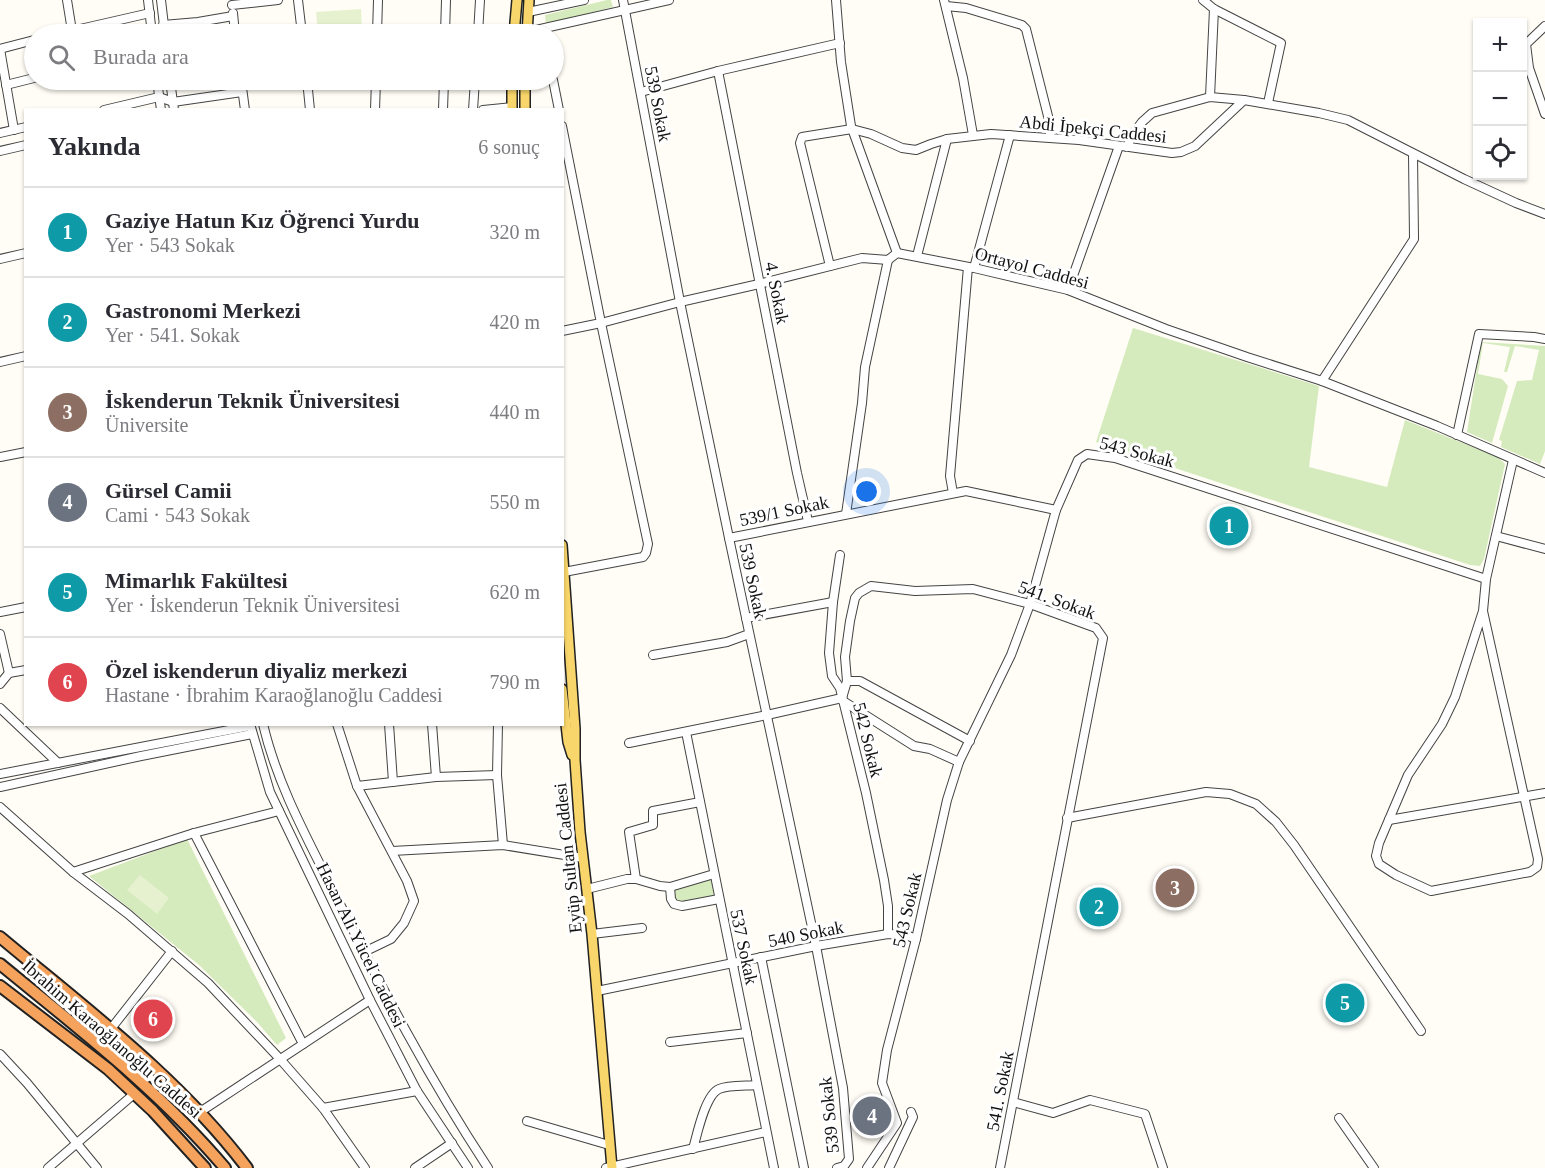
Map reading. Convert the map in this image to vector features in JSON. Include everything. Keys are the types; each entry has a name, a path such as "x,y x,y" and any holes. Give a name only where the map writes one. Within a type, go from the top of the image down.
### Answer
{"highway":[{"name":"İbrahim Karaoğlanoğlu Caddesi","path":"0,937 180,1092 248,1168"},
{"name":"İbrahim Karaoğlanoğlu Caddesi","path":"0,964 100,1046 161,1100 225,1168"},
{"path":"0,986 108,1069 176,1135 205,1168"}],"main road":[{"path":"515,24 517,0"},
{"path":"527,24 530,0"},
{"path":"512,90 512,108"},
{"path":"525,90 525,108"},
{"name":"Eyüp Sultan Caddesi","path":"564,572 575,729 575,760 611,1168"},
{"path":"564,707 568,742 575,760"}],"street":[{"path":"67,0 71,24"},
{"path":"148,0 151,24"},
{"path":"160,0 163,24"},
{"path":"234,24 232,2 278,0"},
{"path":"298,0 301,24"},
{"path":"377,24 378,0"},
{"path":"445,24 446,0"},
{"path":"479,24 480,0"},
{"path":"528,12 584,0"},
{"name":"539 Sokak","path":"623,0 680,302 816,946 843,1088 849,1159 844,1166"},
{"path":"564,24 669,0"},
{"path":"836,0 852,129 897,253 888,260 865,367 846,514"},
{"path":"1203,0 1214,9 1281,43 1268,104"},
{"path":"974,135 945,3 1022,25 1026,29 1050,124 1050,137"},
{"path":"1210,97 1214,9"},
{"path":"102,24 150,13"},
{"path":"175,24 233,16"},
{"path":"1545,26 1526,44 1529,68 1545,114"},
{"path":"14,130 0,49 24,43"},
{"path":"641,92 718,71 840,43"},
{"name":"4. Sokak","path":"718,71 808,521"},
{"path":"6,85 24,80"},
{"path":"158,90 163,108"},
{"path":"171,90 173,106"},
{"path":"308,90 310,108"},
{"path":"375,108 376,90"},
{"path":"443,108 444,90"},
{"path":"473,108 474,90"},
{"path":"555,90 559,108"},
{"path":"112,108 159,97 173,106 242,92 245,108"},
{"path":"1068,290 1123,147 1152,113 1210,97 1244,100 1348,120 1413,154 1516,203 1545,214"},
{"name":"Abdi İpekçi Caddesi","path":"852,129 871,134 909,150 916,150 947,139 974,135 1010,135 1079,140 1172,153 1189,150 1195,146 1244,100"},
{"path":"0,134 24,128"},
{"path":"830,266 800,143 802,137 809,135 852,129"},
{"path":"952,493 950,476 971,268 1010,135"},
{"path":"564,136 648,544 644,557 564,572"},
{"path":"917,256 947,139"},
{"path":"0,151 24,145"},
{"path":"1322,381 1414,239 1413,154"},
{"path":"0,259 24,253"},
{"name":"Ortayol Caddesi","path":"897,253 1068,290 1176,332 1322,381 1545,473"},
{"path":"564,331 861,258 888,260"},
{"path":"1457,435 1479,334 1545,339"},
{"path":"0,360 24,356"},
{"path":"0,457 24,452"},
{"name":"543 Sokak","path":"867,1168 897,1123 882,1083 887,1050 916,939 947,800 959,762 1011,654 1030,604 1056,510 1078,460 1086,454 1115,458 1486,579"},
{"path":"1483,611 1538,859 1537,867 1530,872 1431,891 1378,864 1376,856 1379,843 1408,775 1450,709 1483,611 1486,579 1513,459"},
{"name":"539/1 Sokak","path":"729,538 966,491 1056,510"},
{"path":"1496,536 1545,549"},
{"name":"542 Sokak","path":"840,555 829,653 832,676 840,688 866,794 884,880 888,906 888,934"},
{"name":"541. Sokak","path":"842,700 847,681 845,657 855,598 859,592 871,585 915,591 973,589 1030,604 1096,628 1103,638 1000,1168"},
{"path":"746,618 833,602"},
{"path":"0,612 24,607"},
{"path":"0,634 9,673"},
{"path":"653,655 727,642 749,634"},
{"path":"0,684 9,673 24,670"},
{"path":"847,681 860,681 970,741"},
{"path":"629,743 842,700 914,746 930,749 959,762"},
{"path":"0,708 58,763"},
{"path":"264,726 284,790 364,952 427,1071 488,1168"},
{"path":"338,726 357,786 407,880 414,901 404,923 391,939 364,952"},
{"path":"389,726 393,782"},
{"path":"432,726 436,777"},
{"path":"498,726 497,775 503,845"},
{"path":"0,774 251,728"},
{"path":"0,787 141,756 251,728"},
{"name":"Hasan Ali Yücel Caddesi","path":"251,728 264,773 279,811 370,1000 417,1091 468,1168"},
{"name":"537 Sokak","path":"686,732 774,1168"},
{"path":"357,786 436,777 497,775"},
{"path":"1067,818 1206,792 1230,794 1256,804 1276,822 1294,845 1421,1031"},
{"path":"1389,820 1545,793"},
{"path":"636,879 629,832 653,825 653,811 700,802"},
{"path":"0,807 73,872 128,914 208,983 323,1108 365,1168"},
{"path":"73,872 194,833 279,811"},
{"path":"194,833 303,1044"},
{"path":"392,851 503,845 583,858"},
{"path":"587,889 627,879 670,887 714,874"},
{"path":"670,887 674,904 682,906 719,899"},
{"path":"592,934 642,927"},
{"name":"540 Sokak","path":"597,991 816,946 888,934 906,935 916,939"},
{"path":"110,1030 172,951"},
{"path":"761,957 804,1168"},
{"path":"200,1112 370,1000"},
{"path":"670,1042 747,1033"},
{"path":"0,1054 97,1168"},
{"path":"693,1149 707,1103 714,1092 720,1088 757,1085"},
{"path":"323,1108 417,1091"},
{"path":"48,1168 134,1094"},
{"path":"1013,1102 1053,1113 1090,1100 1145,1114 1163,1168"},
{"path":"889,1168 913,1117 911,1112"},
{"path":"1339,1118 1374,1168"},
{"path":"527,1121 609,1145"},
{"path":"606,1168 766,1132"},
{"path":"415,1168 452,1143"}],"green space":[{"path":"611,0 613,7 546,24 545,15"},
{"path":"361,9 362,24 317,24 316,12"},
{"path":"1133,328 1319,386 1309,467 1387,487 1405,420 1498,457 1505,464 1484,559 1480,566 1470,565 1096,442"},
{"path":"1481,342 1545,346 1545,451 1540,464 1501,447 1502,441 1499,440 1517,381 1532,380 1539,350 1515,346 1507,372 1504,372 1510,347 1483,343 1478,374 1502,379 1508,386 1492,443 1467,432"},
{"path":"187,839 286,1038 277,1045 199,965 89,876"},
{"path":"140,875 169,898 157,914 127,890"},
{"path":"711,878 714,897 687,902 673,898 672,889"}],"place":[{"name":"Gaziye Hatun Kız Öğrenci Yurdu","path":"1229,526"},
{"name":"İskenderun Teknik Üniversitesi","path":"1175,888"},
{"name":"Gastronomi Merkezi","path":"1099,907"},
{"name":"Mimarlık Fakültesi","path":"1345,1003"},
{"name":"Özel iskenderun diyaliz merkezi","path":"153,1019"},
{"name":"Gürsel Camii","path":"872,1116"}]}
